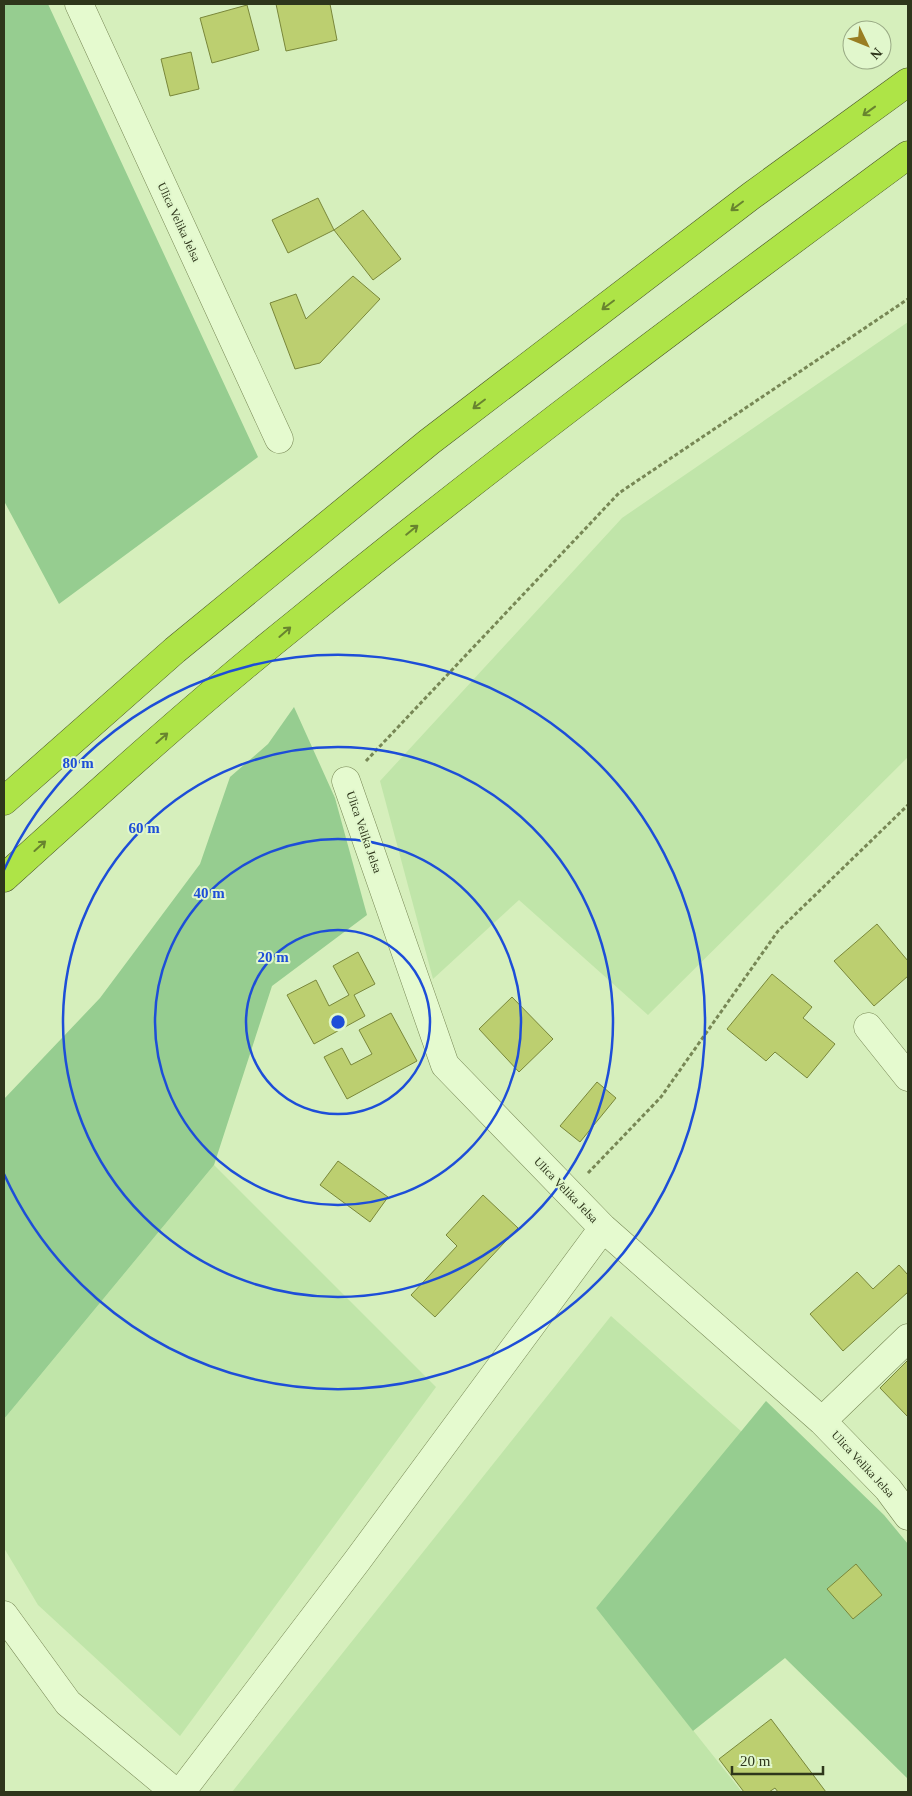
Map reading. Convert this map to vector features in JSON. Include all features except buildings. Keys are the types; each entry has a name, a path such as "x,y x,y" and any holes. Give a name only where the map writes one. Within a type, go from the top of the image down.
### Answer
{"highway":[{"path":"4,801 175,650 429,442 751,196 908,82"},
{"path":"4,878 126,768 295,624 434,512 908,155"}],"street":[{"name":"Ulica Velika Jelsa","path":"79,4 279,440"},
{"name":"Ulica Velika Jelsa","path":"346,782 445,1066 603,1228 822,1422 888,1489 908,1516"},
{"path":"868,1027 908,1077"},
{"path":"180,1792 357,1560 603,1228"},
{"path":"822,1422 908,1338"},
{"path":"4,1614 68,1703 176,1792"}],"path":[{"path":"346,782 619,493 908,299"},
{"path":"569,1193 661,1097 778,930 908,805"}],"green space":[{"path":"4,4 48,4 258,457 59,604 4,501"},
{"path":"908,322 908,757 648,1015 519,900 433,979 380,781 622,518"},
{"path":"294,707 335,798 367,915 272,986 214,1165 4,1419 4,1099 100,998 200,864 230,777 268,744"},
{"path":"214,1165 436,1387 180,1736 38,1605 4,1548 4,1419"},
{"path":"611,1316 742,1432 596,1608 742,1792 232,1792"},
{"path":"766,1401 884,1515 908,1544 908,1779 785,1658 693,1731 596,1608"}]}
